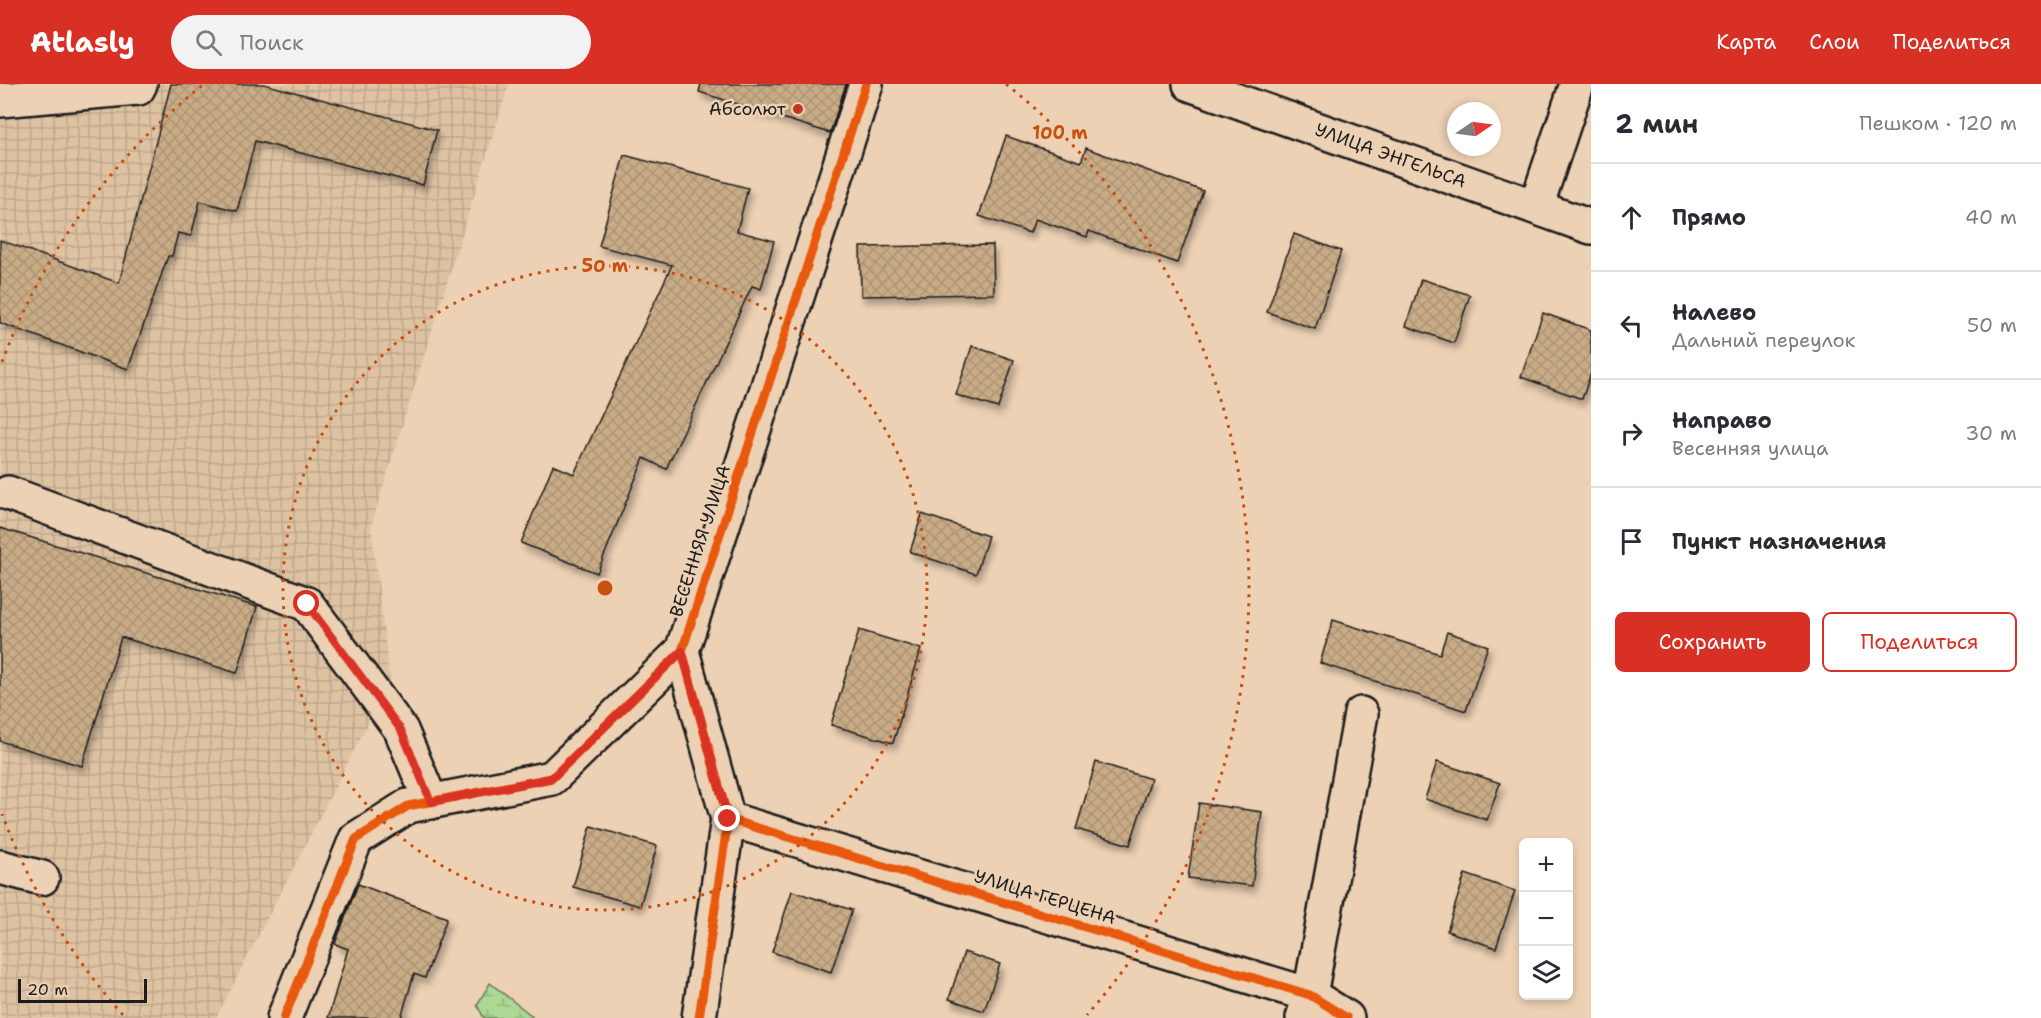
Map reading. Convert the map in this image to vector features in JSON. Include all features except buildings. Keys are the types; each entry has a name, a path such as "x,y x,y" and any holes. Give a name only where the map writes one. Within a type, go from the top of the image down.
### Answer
{"street":[{"path":"0,100 138,88 140,84"},
{"name":"ВЕСЕННЯЯ УЛИЦА","path":"682,651 866,84"},
{"name":"УЛИЦА ЭНГЕЛЬСА","path":"1190,84 1591,227"},
{"path":"1536,207 1577,84"},
{"path":"8,493 307,604 401,730 431,802"},
{"path":"284,1018 356,839 408,806 552,778 682,651 728,819 699,1018"},
{"path":"1307,1006 1361,714"},
{"name":"УЛИЦА ГЕРЦЕНА","path":"728,819 1347,1018"},
{"path":"0,867 42,878"}],"shaded area":[{"path":"0,84 509,84 371,526 390,681 216,1018 0,1018"}],"green space":[{"path":"490,983 532,1016 531,1018 484,1018 477,1005"}],"cycle path":[{"path":"699,1018 728,819 682,651 866,84"},
{"path":"284,1018 356,839 408,806 552,778 682,651"},
{"path":"728,819 1310,995 1347,1018"}],"place":[{"name":"Абсолют","path":"798,109"}],"route":[{"path":"307,604 401,730 431,802 552,778 682,651 728,819"}]}
